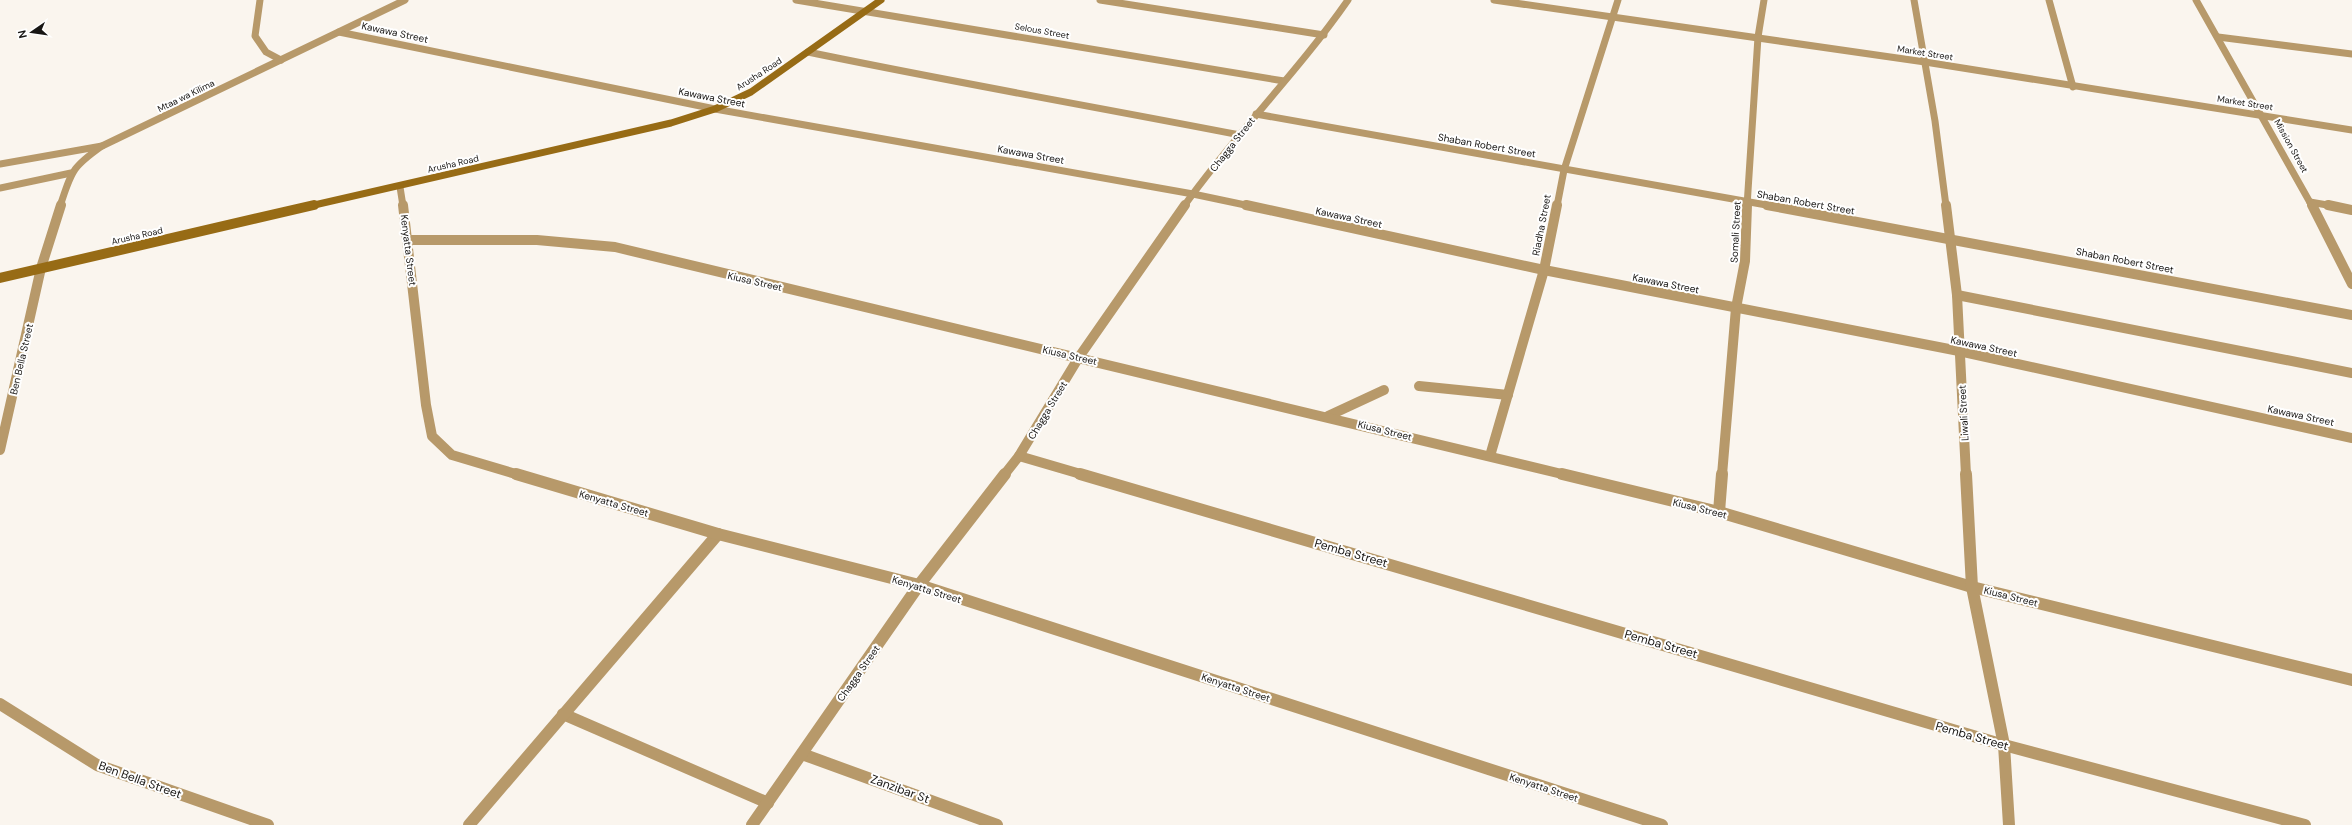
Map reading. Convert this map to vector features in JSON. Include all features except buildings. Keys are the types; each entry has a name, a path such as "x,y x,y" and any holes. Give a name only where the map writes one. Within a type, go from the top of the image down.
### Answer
{"main road":[{"name":"Arusha Road","path":"0,278 648,129 715,109 751,92 881,0"}],"street":[{"path":"260,0 255,36 266,52 281,60"},
{"name":"Mtaa wa Kilima","path":"41,268 71,173 80,162 102,146 405,0"},
{"name":"Selous Street","path":"796,0 867,10 1284,81"},
{"path":"1100,0 1324,35"},
{"name":"Chagga Street","path":"752,825 919,585 1019,456 1079,356 1193,194 1256,114 1324,35 1348,0"},
{"name":"Market Street","path":"1494,0 1925,62 2073,87 2263,115 2352,130"},
{"name":"Riadha Street","path":"1490,456 1544,270 1564,170 1618,0"},
{"name":"Somali Street","path":"1719,512 1736,308 1745,261 1747,203 1758,37 1764,0"},
{"name":"Liwali Street","path":"1914,0 1935,122 1957,295 1972,586 2004,745 2009,825"},
{"path":"2049,0 2073,87"},
{"name":"Mission Street","path":"2196,0 2263,115 2352,284"},
{"name":"Kawawa Street","path":"339,32 715,109 1193,194 1544,270 1959,351 2352,438"},
{"path":"2218,37 2352,54"},
{"path":"808,52 934,79 1045,97 1240,135"},
{"name":"Shaban Robert Street","path":"1256,114 1949,238 2352,316"},
{"path":"0,164 102,146"},
{"path":"0,188 71,173"},
{"name":"Kenyatta Street","path":"400,187 408,240 426,405 432,436 452,455 718,534 919,585 1662,825"},
{"path":"2310,202 2352,210"},
{"name":"Kiusa Street","path":"408,240 521,238 587,243 615,247 1079,356 1719,512 1972,586 2352,680"},
{"name":"Ben Bella Street","path":"0,450 41,268"},
{"path":"1957,295 2352,373"},
{"path":"1419,386 1508,395"},
{"path":"1328,416 1384,390"},
{"name":"Pemba Street","path":"1019,456 2004,745 2305,825"},
{"path":"469,825 718,534"},
{"name":"Ben Bella Street","path":"0,704 97,765 268,825"},
{"path":"564,714 768,803"},
{"name":"Zanzibar St","path":"802,754 997,825"}]}
